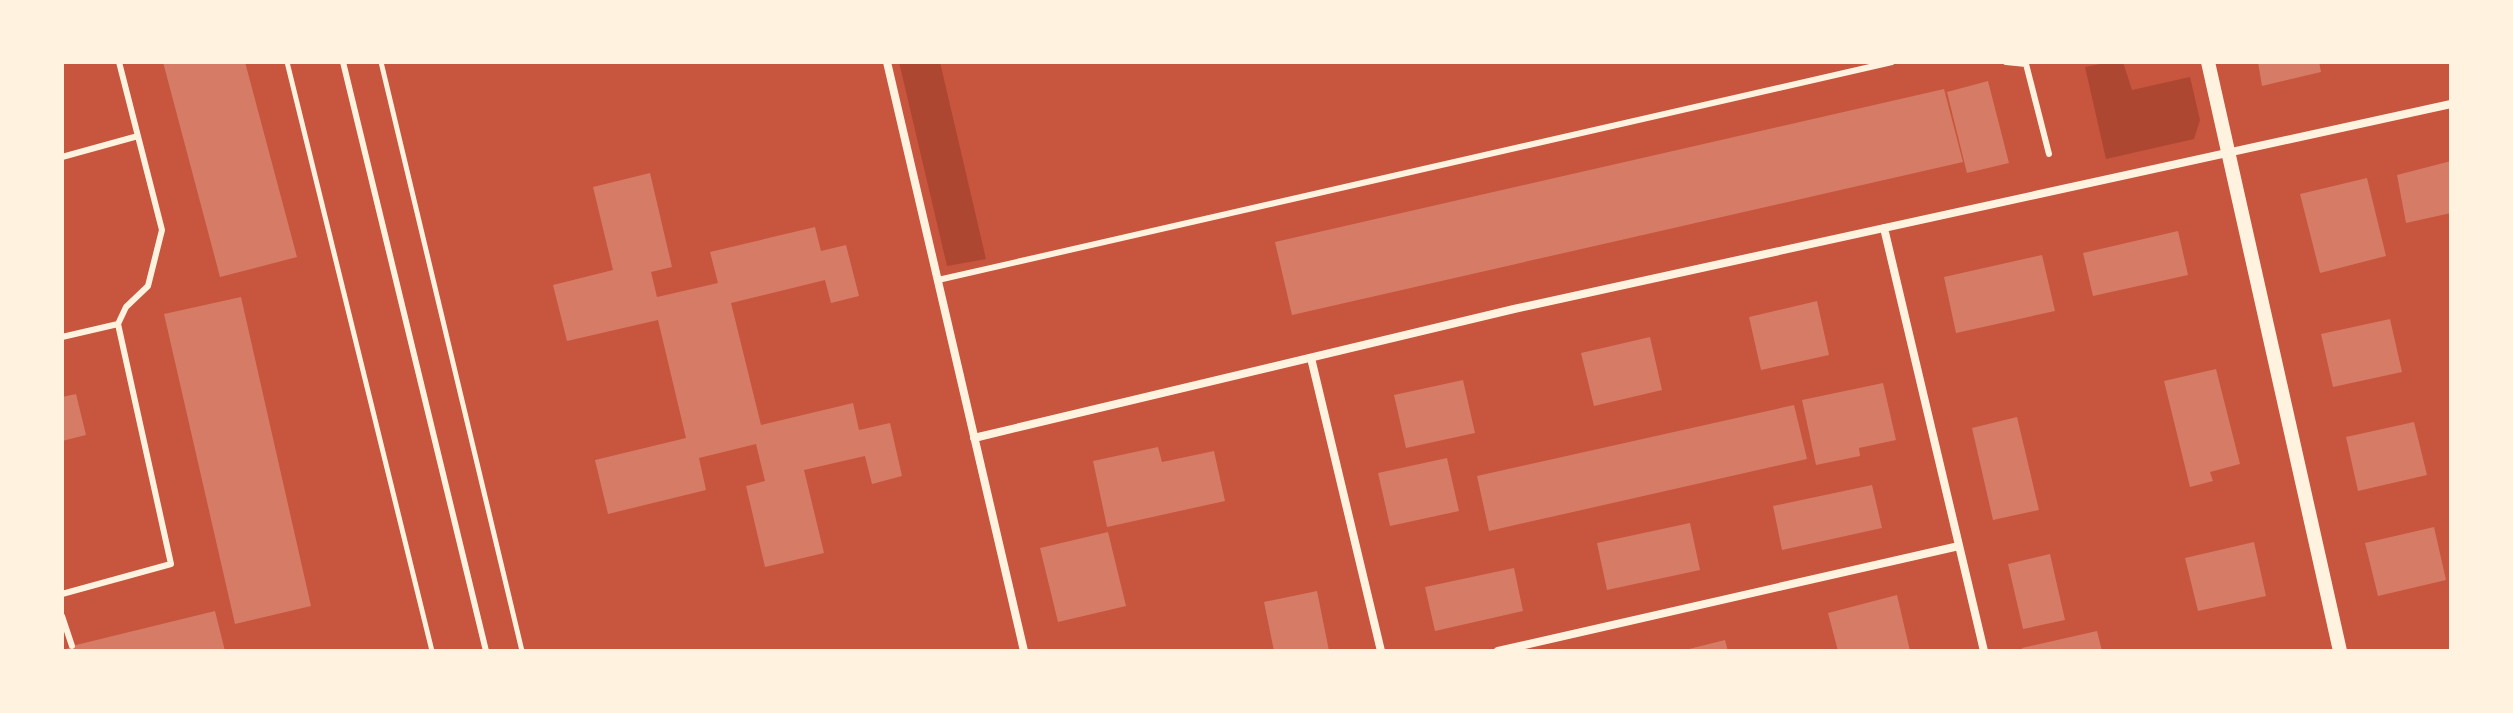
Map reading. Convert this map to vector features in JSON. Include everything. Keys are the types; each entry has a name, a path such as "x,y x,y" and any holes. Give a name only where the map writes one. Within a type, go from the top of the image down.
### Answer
{"street":[{"path":"887,62 1024,651"},
{"path":"2208,62 2340,651"},
{"path":"974,438 1884,228 2451,104"},
{"path":"1884,228 1984,651"},
{"path":"1311,358 1381,651"},
{"path":"1498,651 1959,546"}],"lane":[{"path":"62,594 171,564 118,324 126,307 148,286 162,230 119,62"},
{"path":"343,62 486,651"},
{"path":"938,280 1892,62"},
{"path":"2006,62 2036,62"},
{"path":"2025,63 2049,154"},
{"path":"62,157 138,136"},
{"path":"62,337 118,324"},
{"path":"62,616 72,646"}],"path":[{"path":"287,62 432,651"},
{"path":"381,62 522,651"}],"shaded area":[{"path":"899,62 940,62 986,259 947,266"},
{"path":"2123,62 2132,90 2190,77 2200,120 2194,139 2106,159 2085,67"}],"building":[{"path":"163,62 245,62 297,257 220,277"},
{"path":"2258,62 2319,62 2321,72 2262,86"},
{"path":"1988,81 2009,163 1967,173 1947,92"},
{"path":"1944,89 1963,162 1292,315 1275,242"},
{"path":"2451,161 2451,213 2406,223 2397,175"},
{"path":"650,173 672,267 651,272 657,297 718,283 710,252 815,227 821,251 846,245 859,296 831,303 825,280 731,303 761,425 853,403 859,430 890,423 902,476 872,484 865,456 804,470 824,553 765,567 746,486 765,481 756,444 699,458 706,490 608,514 595,460 686,438 658,320 567,341 553,285 613,270 593,187"},
{"path":"2367,178 2386,256 2320,273 2300,194"},
{"path":"2178,231 2188,275 2093,296 2083,253"},
{"path":"2042,255 2055,311 1956,333 1944,277"},
{"path":"241,297 311,606 235,624 164,314"},
{"path":"1817,301 1829,355 1761,370 1749,317"},
{"path":"2390,319 2402,372 2333,387 2321,334"},
{"path":"1650,337 1662,390 1594,406 1581,353"},
{"path":"2216,369 2240,464 2210,472 2213,481 2190,487 2164,381"},
{"path":"1463,380 1475,433 1406,448 1394,395"},
{"path":"1883,383 1896,440 1859,448 1860,456 1816,465 1802,400"},
{"path":"76,394 86,435 62,441 62,397"},
{"path":"1794,405 1807,459 1489,531 1477,476"},
{"path":"2017,417 2039,510 1993,520 1972,428"},
{"path":"2414,422 2427,475 2358,491 2346,437"},
{"path":"1158,447 1162,462 1214,451 1225,501 1107,527 1093,461"},
{"path":"1447,458 1459,511 1390,526 1378,473"},
{"path":"1872,485 1882,528 1782,550 1773,506"},
{"path":"1690,523 1700,570 1607,590 1597,543"},
{"path":"2434,527 2446,580 2378,596 2365,543"},
{"path":"1108,532 1126,606 1058,622 1040,548"},
{"path":"2254,542 2266,596 2198,611 2185,558"},
{"path":"2050,554 2065,620 2023,629 2008,564"},
{"path":"1514,568 1523,611 1435,631 1425,587"},
{"path":"1317,591 1329,651 1274,651 1264,602"},
{"path":"1897,595 1910,651 1838,651 1828,613"},
{"path":"215,611 225,651 62,651 72,646"},
{"path":"2097,631 2102,651 2023,651 2022,648"},
{"path":"1725,640 1728,651 1685,651 1685,650"}]}
